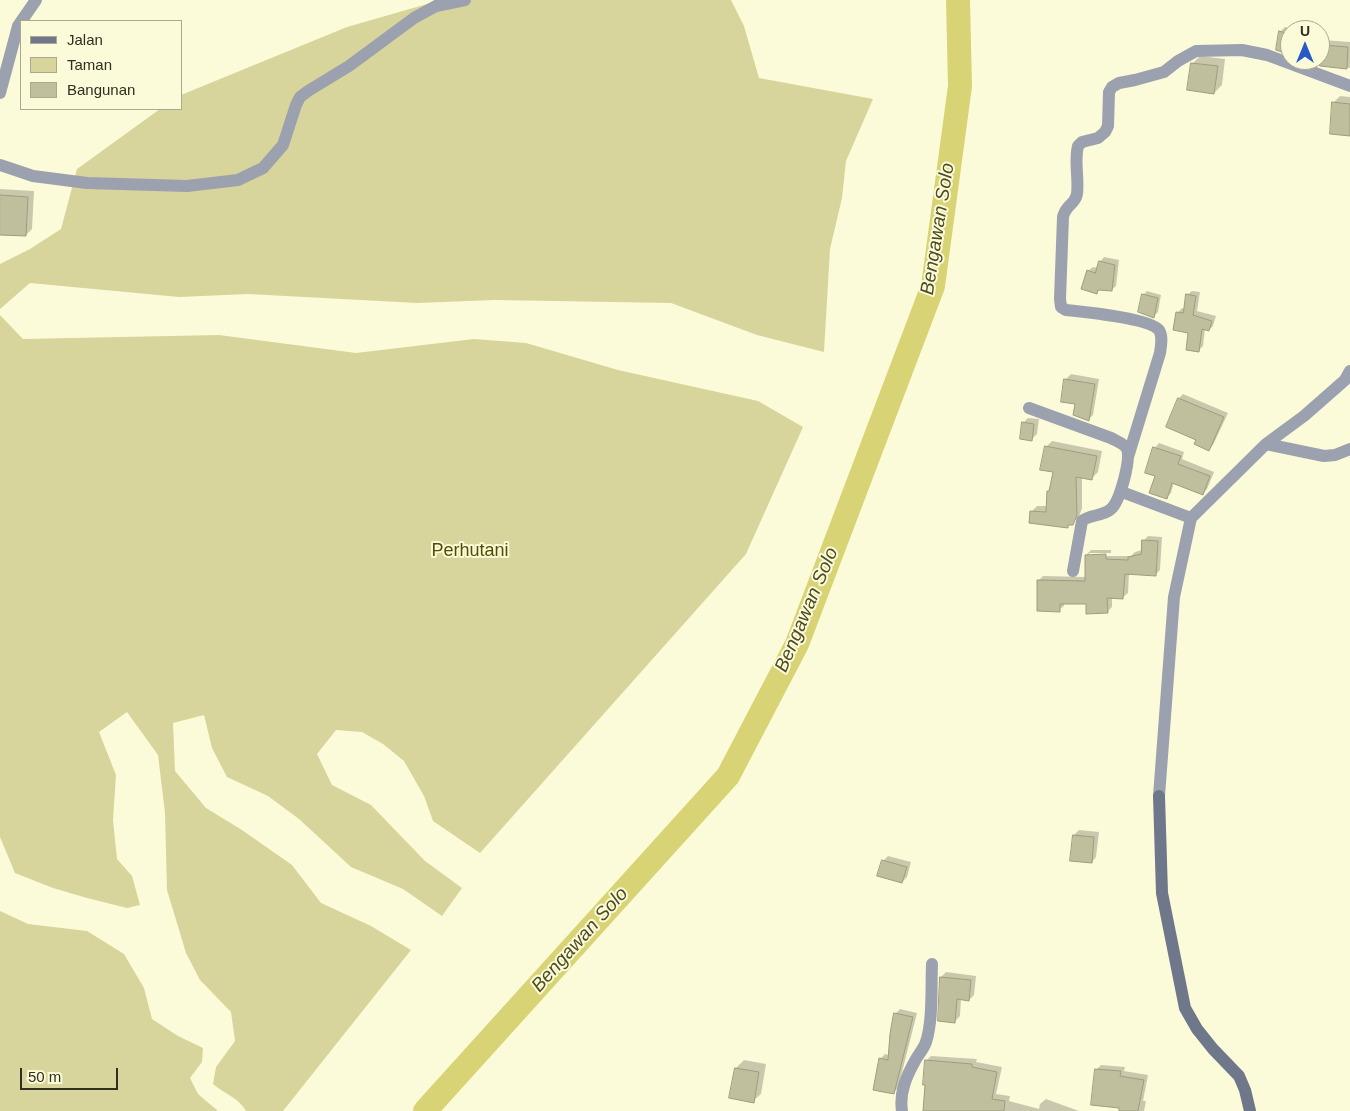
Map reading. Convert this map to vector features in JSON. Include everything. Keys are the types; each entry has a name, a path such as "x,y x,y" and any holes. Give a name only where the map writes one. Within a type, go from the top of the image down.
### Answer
{"main road":[{"path":"1159,796 1162,893 1185,1008 1197,1029 1212,1049 1238,1076 1245,1090 1250,1111"}],"street":[{"path":"22,20 36,0"},
{"path":"0,165 33,176 87,183 187,186 238,180 263,168 283,145 300,97 349,66 414,18 436,6 465,0"},
{"path":"0,93 20,23"},
{"path":"1073,571 1082,521 1086,517 1106,513 1113,508 1122,492 1128,457 1160,354 1162,340 1159,331 1151,324 1066,310 1061,307 1062,217 1065,209 1075,200 1077,192 1076,152 1082,142 1098,138 1105,132 1108,126 1108,92 1119,83 1164,72 1178,61 1196,51 1210,50 1242,50 1267,55 1350,86"},
{"path":"1159,796 1174,597 1191,518 1266,444 1304,416 1345,380 1350,371"},
{"path":"1030,408 1123,444 1127,449 1128,457"},
{"path":"1266,444 1324,456 1335,455 1350,449"},
{"path":"1122,492 1191,518"},
{"path":"902,1111 900,1101 902,1089 926,1044 932,964"}],"green space":[{"path":"441,0 731,0 744,26 759,78 873,99 846,161 842,198 830,249 824,352 757,335 671,303 495,300 417,303 248,294 179,297 30,283 0,309 0,264 30,249 61,229 77,169 159,110 182,110 182,95 347,27"},
{"name":"Perhutani","path":"0,315 23,339 219,335 356,353 474,339 526,343 618,370 758,401 803,427 746,554 480,853 433,821 424,796 404,761 383,744 362,732 336,730 317,754 332,785 371,805 425,861 462,888 442,916 403,889 351,867 299,819 268,796 227,777 212,748 204,715 173,723 175,771 206,808 242,830 292,865 321,903 371,926 411,950 283,1111 246,1111 235,1099 213,1084 216,1067 235,1041 231,1012 200,980 186,953 167,890 165,813 158,755 127,712 99,732 116,775 113,820 117,859 132,876 140,905 127,908 87,898 53,888 15,873 0,837"},
{"path":"0,911 28,924 87,931 124,954 144,988 152,1019 178,1036 203,1048 202,1062 190,1078 198,1094 218,1111 0,1111"}],"building":[{"path":"1279,31 1280,51 1276,50"},
{"path":"1330,46 1348,47 1347,69 1330,67"},
{"path":"1191,63 1218,66 1214,94 1187,90"},
{"path":"1332,102 1350,104 1350,136 1330,134"},
{"path":"0,195 28,197 26,236 0,235"},
{"path":"1099,261 1115,265 1112,291 1098,290 1097,294 1081,289 1087,270 1095,273"},
{"path":"1142,294 1158,298 1154,318 1138,312"},
{"path":"1186,294 1196,296 1193,315 1212,321 1209,331 1202,329 1199,352 1186,350 1188,333 1173,330 1176,312 1183,313"},
{"path":"1064,379 1095,384 1089,421 1073,415 1075,404 1061,402"},
{"path":"1178,398 1224,417 1209,451 1194,444 1196,440 1166,427"},
{"path":"1022,422 1034,424 1032,441 1020,439"},
{"path":"1045,446 1097,456 1092,480 1076,477 1077,515 1073,525 1068,525 1068,528 1029,523 1030,511 1046,512 1047,491 1049,491 1053,472 1040,470"},
{"path":"1153,447 1181,456 1178,464 1210,476 1203,495 1172,483 1167,499 1149,493 1155,476 1145,473"},
{"path":"1142,540 1158,541 1156,576 1125,574 1123,599 1107,598 1108,613 1086,614 1086,604 1060,604 1060,612 1037,611 1037,580 1085,581 1085,555 1106,554 1106,559 1128,560 1128,557 1141,554"},
{"path":"1073,835 1094,837 1092,863 1070,861"},
{"path":"882,860 907,867 902,883 877,876"},
{"path":"940,977 971,980 969,1001 957,999 955,1023 938,1021"},
{"path":"894,1013 913,1017 894,1094 873,1090 879,1058 888,1060"},
{"path":"925,1060 972,1064 972,1067 997,1072 992,1099 1005,1101 1004,1111 923,1111"},
{"path":"735,1068 759,1072 754,1103 729,1098"},
{"path":"1095,1069 1121,1071 1120,1076 1144,1080 1138,1111 1119,1111 1119,1108 1091,1105"}],"waterway":[{"name":"Bengawan Solo","path":"425,1111 728,776 797,644 933,286 960,86 958,0"}]}
